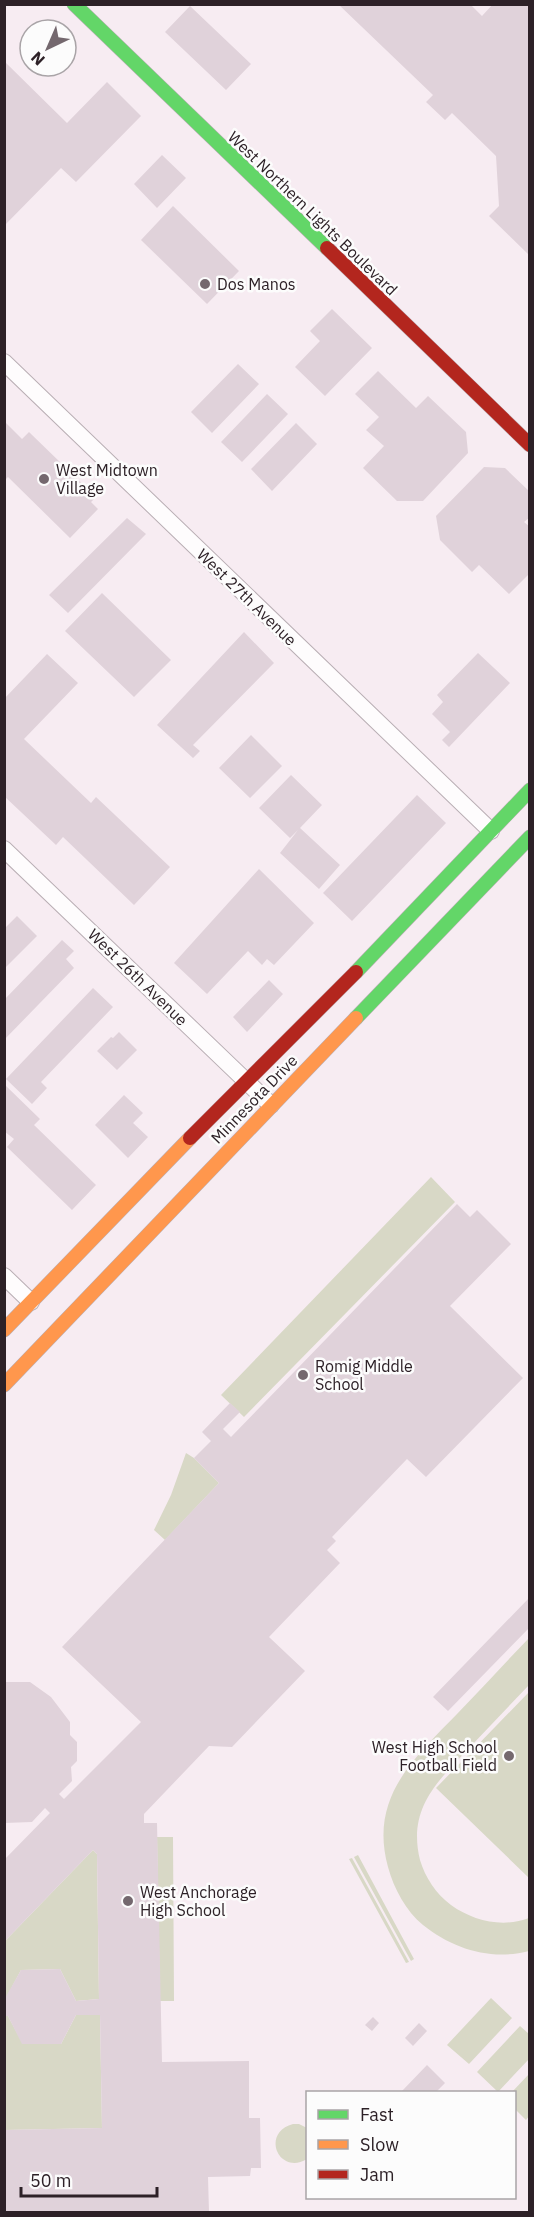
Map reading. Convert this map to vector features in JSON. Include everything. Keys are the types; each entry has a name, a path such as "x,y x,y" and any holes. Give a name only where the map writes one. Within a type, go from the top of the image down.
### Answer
{"main road":[{"name":"West Northern Lights Boulevard","path":"74,4 530,445"},
{"name":"Minnesota Drive","path":"4,1330 246,1081 367,961 530,790"},
{"name":"Minnesota Drive","path":"4,1385 530,837"}],"street":[{"name":"West 27th Avenue","path":"4,362 490,831"},
{"name":"West 26th Avenue","path":"4,849 271,1105"},
{"path":"4,1276 32,1302"}],"green space":[{"path":"431,1177 455,1202 244,1417 221,1395"},
{"path":"186,1453 219,1483 165,1540 154,1530 171,1495"},
{"path":"529,1638 529,1685 438,1783 422,1810 418,1825 417,1841 422,1866 432,1885 446,1901 460,1911 478,1919 509,1922 529,1918 529,1951 501,1955 473,1951 447,1941 423,1925 411,1913 397,1891 388,1867 384,1842 385,1820 390,1800 411,1764"},
{"name":"West High School Football Field","path":"529,1692 529,1878 436,1788"},
{"path":"157,1837 173,1837 174,2001 160,2001"},
{"path":"93,1850 97,1854 99,1999 76,2001 60,1969 21,1970 5,2000 4,1942"},
{"path":"358,1855 414,1959 411,1961 354,1857"},
{"path":"352,1858 409,1962 406,1963 349,1859"},
{"path":"491,1998 512,2018 469,2064 447,2045"},
{"path":"76,2015 100,2015 102,2128 5,2130 4,2016 8,2016 23,2044 61,2044"},
{"path":"520,2026 529,2034 529,2059 499,2091 477,2072"},
{"path":"529,2074 529,2116 526,2120 516,2110 516,2091 513,2091"},
{"path":"293,2124 306,2128 306,2159 297,2163 288,2162 282,2158 277,2151 276,2144 277,2136 283,2129"}],"building":[{"path":"338,4 470,4 482,16 493,4 530,4 530,256 489,216 499,206 496,156 452,113 445,120 426,102 433,95"},
{"path":"190,6 251,64 226,90 165,32"},
{"path":"4,61 18,75 18,78 21,78 67,123 107,82 141,116 76,182 61,168 4,226"},
{"path":"162,155 186,178 157,208 134,184"},
{"path":"173,206 239,271 207,304 141,240"},
{"path":"332,309 372,348 325,396 295,367 320,341 310,331"},
{"path":"238,364 259,384 212,433 191,412"},
{"path":"378,371 416,408 428,396 466,432 468,453 423,501 397,501 363,468 384,446 366,430 379,417 355,394"},
{"path":"267,394 288,414 242,462 221,442"},
{"name":"West Midtown Village","path":"4,421 22,439 29,432 96,497 91,502 98,509 70,538 8,477 4,481"},
{"path":"296,423 317,444 272,491 251,469"},
{"path":"484,467 505,468 530,492 530,517 524,522 530,527 530,573 509,594 479,565 472,572 440,540 436,516"},
{"path":"127,518 146,534 68,613 49,595"},
{"path":"102,593 171,660 134,697 65,631"},
{"path":"244,632 274,663 193,745 200,751 193,758 157,725"},
{"path":"478,653 510,683 449,747 442,740 450,732 432,714 443,702 437,695"},
{"path":"47,654 78,683 24,739 91,803 96,797 170,867 134,905 63,837 56,845 4,796 4,699"},
{"path":"251,735 282,766 250,798 219,768"},
{"path":"291,775 322,805 300,828 340,865 319,889 280,853 298,830 290,838 259,808"},
{"path":"417,795 446,823 352,921 323,893"},
{"path":"259,869 314,923 274,965 267,959 262,965 248,951 207,994 174,963"},
{"path":"17,916 37,936 4,969 4,929"},
{"path":"62,940 74,951 66,959 74,968 4,1040 4,1000"},
{"path":"269,980 283,994 247,1032 233,1017"},
{"path":"93,988 113,1007 41,1082 47,1088 32,1104 6,1079"},
{"path":"119,1032 137,1050 117,1070 97,1051"},
{"path":"4,1084 40,1119 34,1125 96,1185 72,1210 7,1147 14,1139 4,1131"},
{"path":"124,1095 143,1113 133,1123 148,1137 128,1158 95,1125"},
{"path":"457,1204 470,1217 477,1210 511,1244 450,1306 523,1378 426,1477 407,1459 332,1537 336,1541 327,1550 340,1563 269,1637 305,1671 232,1747 209,1746 144,1814 144,1823 157,1823 162,2062 249,2061 249,2118 260,2118 261,2168 251,2168 250,2176 208,2177 209,2212 4,2212 4,2130 102,2128 100,2015 76,2015 61,2044 22,2044 8,2016 4,2016 4,2000 21,1970 60,1969 76,2001 99,1999 97,1854 93,1850 4,1942 4,1860 50,1813 45,1808 32,1822 4,1823 4,1682 30,1682 51,1697 70,1722 70,1735 77,1742 77,1761 71,1767 72,1781 59,1794 64,1799 141,1722 62,1647 219,1483 194,1458 211,1441 202,1432 230,1403 240,1412 223,1429 231,1437"},
{"path":"530,1597 530,1627 448,1711 433,1697"},
{"path":"373,2017 379,2023 372,2031 365,2025"},
{"path":"419,2023 427,2031 413,2046 405,2038"},
{"path":"427,2065 445,2083 437,2091 402,2091"}],"traffic: fast":[{"path":"74,4 327,248"},
{"path":"356,972 530,790"},
{"path":"356,1018 530,837"}],"traffic: slow":[{"path":"4,1385 356,1018"},
{"path":"4,1330 190,1138"}],"traffic: jam":[{"path":"327,248 530,445"},
{"path":"190,1138 356,972"}],"place":[{"name":"Dos Manos","path":"205,284"},
{"name":"West Midtown Village","path":"44,479"},
{"name":"Romig Middle School","path":"303,1375"},
{"name":"West High School Football Field","path":"509,1756"},
{"name":"West Anchorage High School","path":"128,1901"}]}
